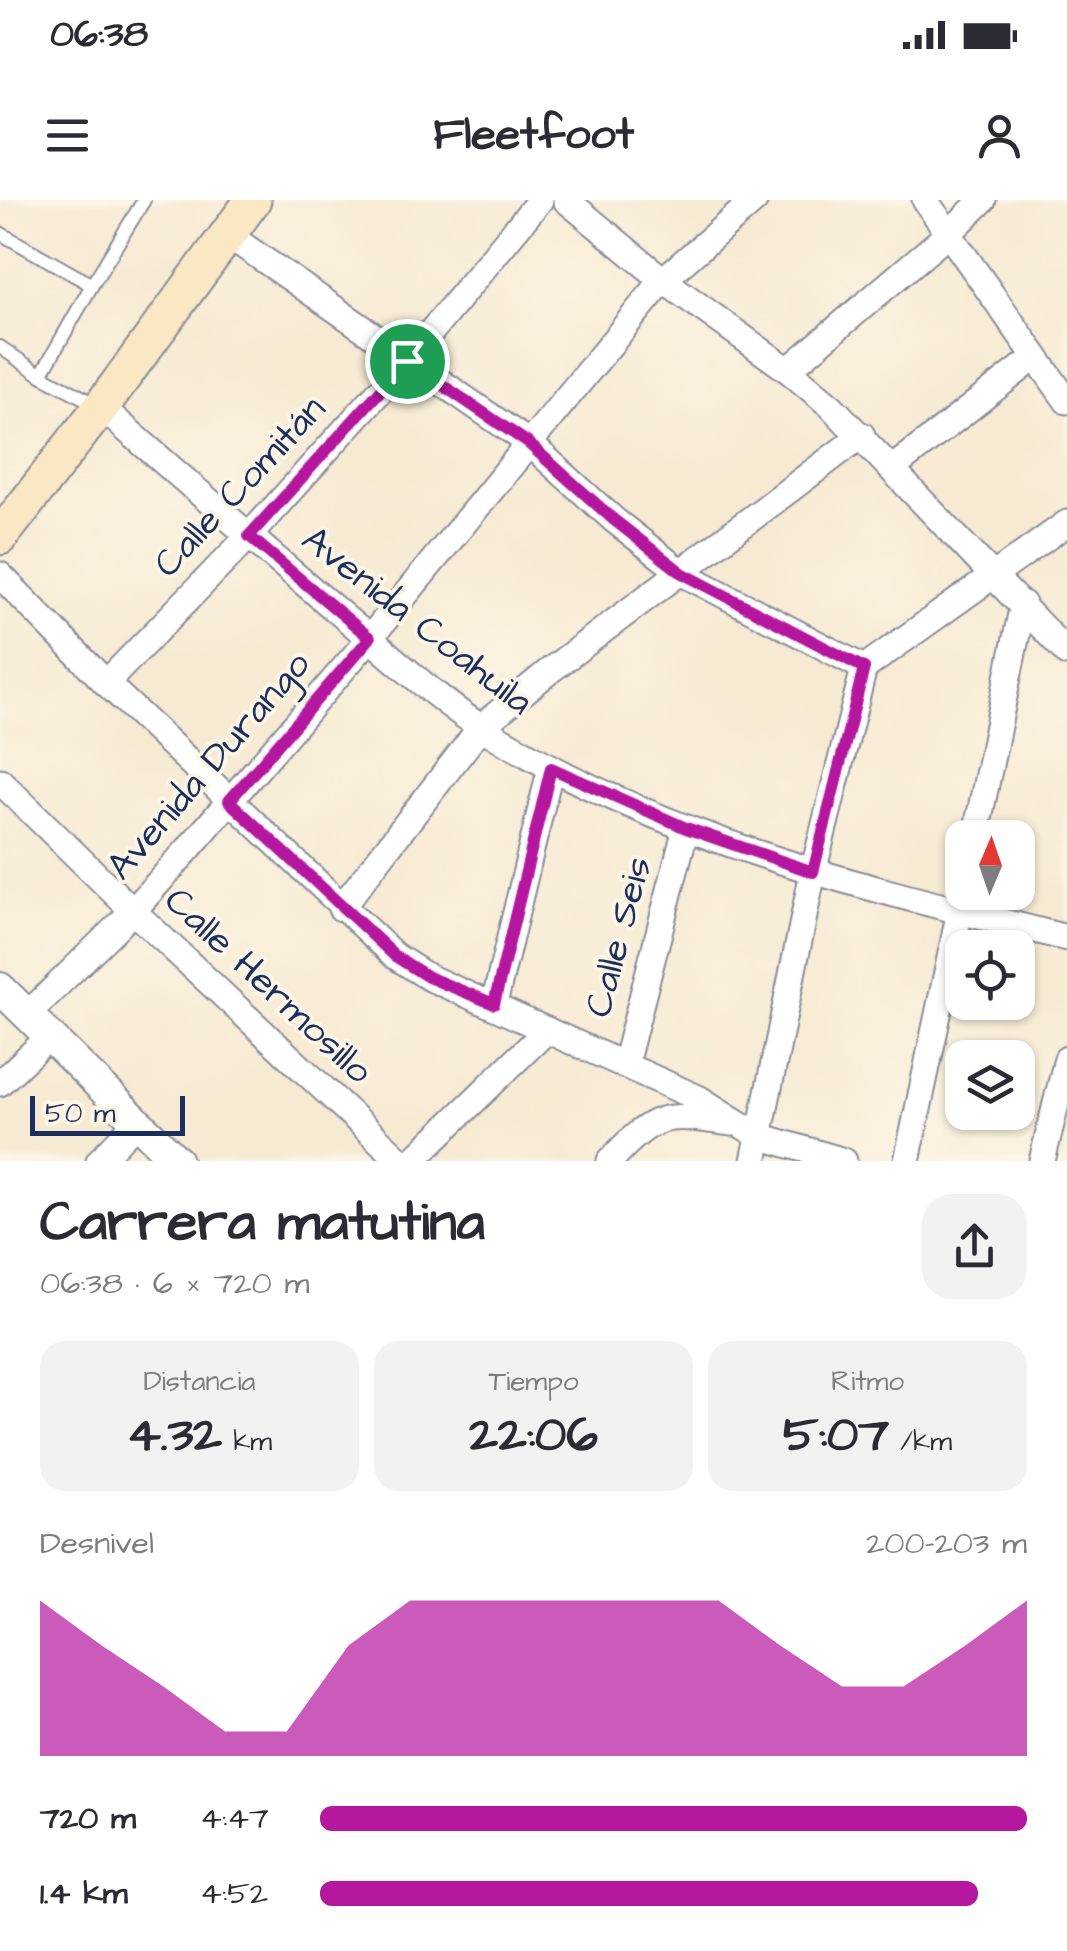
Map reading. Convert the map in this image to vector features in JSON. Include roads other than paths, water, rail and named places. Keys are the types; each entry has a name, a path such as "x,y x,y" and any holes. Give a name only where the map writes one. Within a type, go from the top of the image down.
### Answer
{"main road":[{"path":"0,537 253,200"}],"street":[{"name":"Calle Comitán","path":"106,683 249,536 407,361 540,200"},
{"path":"566,200 663,280 788,370 862,435 1067,653"},
{"name":"Avenida Durango","path":"27,1014 133,911 229,801 370,638 663,280 755,200"},
{"path":"925,200 1067,401"},
{"path":"788,370 983,200"},
{"path":"228,235 528,443 614,520 682,573 864,668"},
{"path":"894,468 1034,358"},
{"name":"Avenida Coahuila","path":"101,407 370,638 481,727 551,768 686,828 813,872 945,899"},
{"path":"341,908 481,727 862,435"},
{"path":"750,1140 864,668 1067,522"},
{"path":"0,576 106,683 395,956 428,977 700,1099 750,1140"},
{"path":"979,820 1023,604"},
{"path":"494,1004 551,768"},
{"name":"Calle Hermosillo","path":"0,781 401,1161"},
{"name":"Calle Seis","path":"625,1064 686,828"},
{"path":"907,1161 960,910"},
{"name":"Avenida Coahuila","path":"985,910 1067,938"},
{"path":"0,988 178,1161"},
{"path":"412,1161 547,1030"},
{"path":"0,1083 49,1037"},
{"path":"1042,1161 1067,1059"},
{"path":"610,1161 637,1132 658,1119 681,1116 750,1140 844,1161"},
{"path":"99,1161 138,1121"}],"lane":[{"path":"41,374 144,200"},
{"path":"0,233 92,285"},
{"path":"0,347 101,407"}]}
